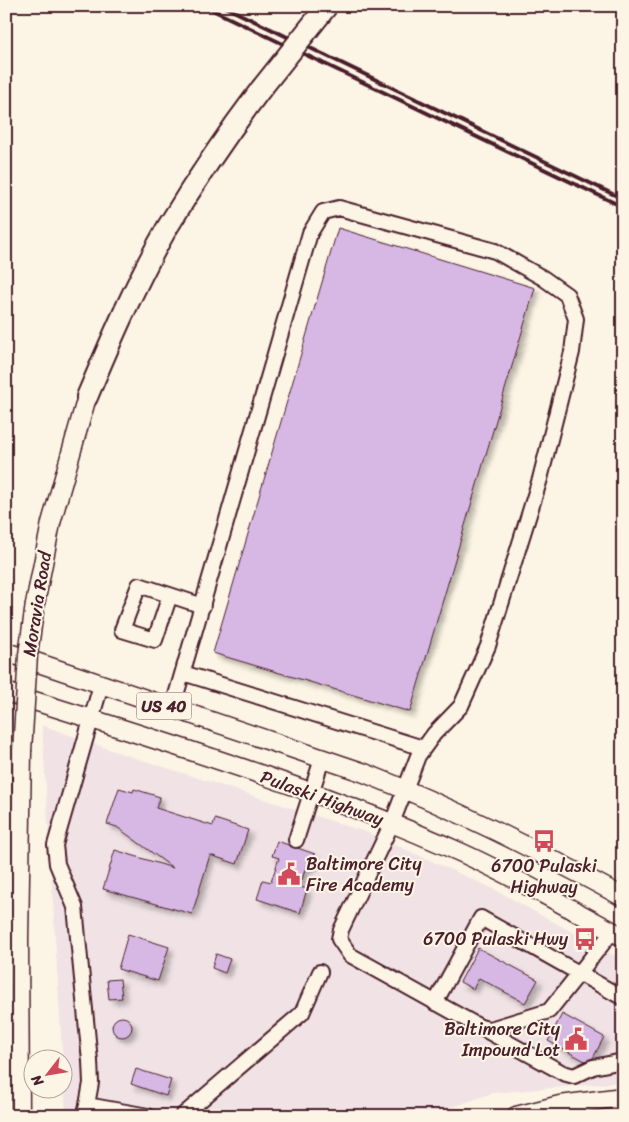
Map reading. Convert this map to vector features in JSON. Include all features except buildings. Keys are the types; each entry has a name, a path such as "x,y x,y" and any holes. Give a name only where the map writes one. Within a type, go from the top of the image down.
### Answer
{"highway":[{"path":"87,397 109,343 166,230 225,137 327,6"}],"main road":[{"name":"Moravia Road","path":"20,1116 19,939 22,751 28,655 35,604 51,522 87,397"},
{"name":"Pulaski Highway","path":"6,652 322,758 406,789 495,830 623,897"},
{"name":"Pulaski Highway","path":"6,692 312,792 392,823 471,858 619,931"},
{"path":"516,1116 560,1106 623,1097"}],"lane":[{"path":"172,709 310,233 323,212 338,208 495,251 543,278 567,296 576,319 572,352 542,470 488,646 461,706 418,756 392,823 341,930 339,939 350,955 562,1074 574,1076 593,1067 623,1061"},
{"path":"170,595 203,606"},
{"path":"183,673 423,748"},
{"path":"101,685 55,845 57,864 71,893 76,917 90,1061 91,1083 86,1110 108,1107 148,1116"},
{"path":"296,840 322,758"},
{"path":"434,1003 481,918 623,998"},
{"path":"477,1026 490,1029 549,1010 579,973 619,931"},
{"path":"182,1116 302,1013 320,972"}],"shaded area":[{"path":"42,725 114,751 369,833 492,888 623,960 623,1082 493,1093 426,1116 66,1116 65,1100 72,1100 72,1050 62,1050"}],"railway":[{"path":"204,6 623,207"},
{"path":"223,6 623,199"}],"place":[{"name":"6700 Pulaski Highway","path":"544,841"},
{"name":"Baltimore City Fire Academy","path":"289,874"},
{"name":"6700 Pulaski Hwy","path":"585,939"},
{"name":"Baltimore City Impound Lot","path":"576,1039"}]}
